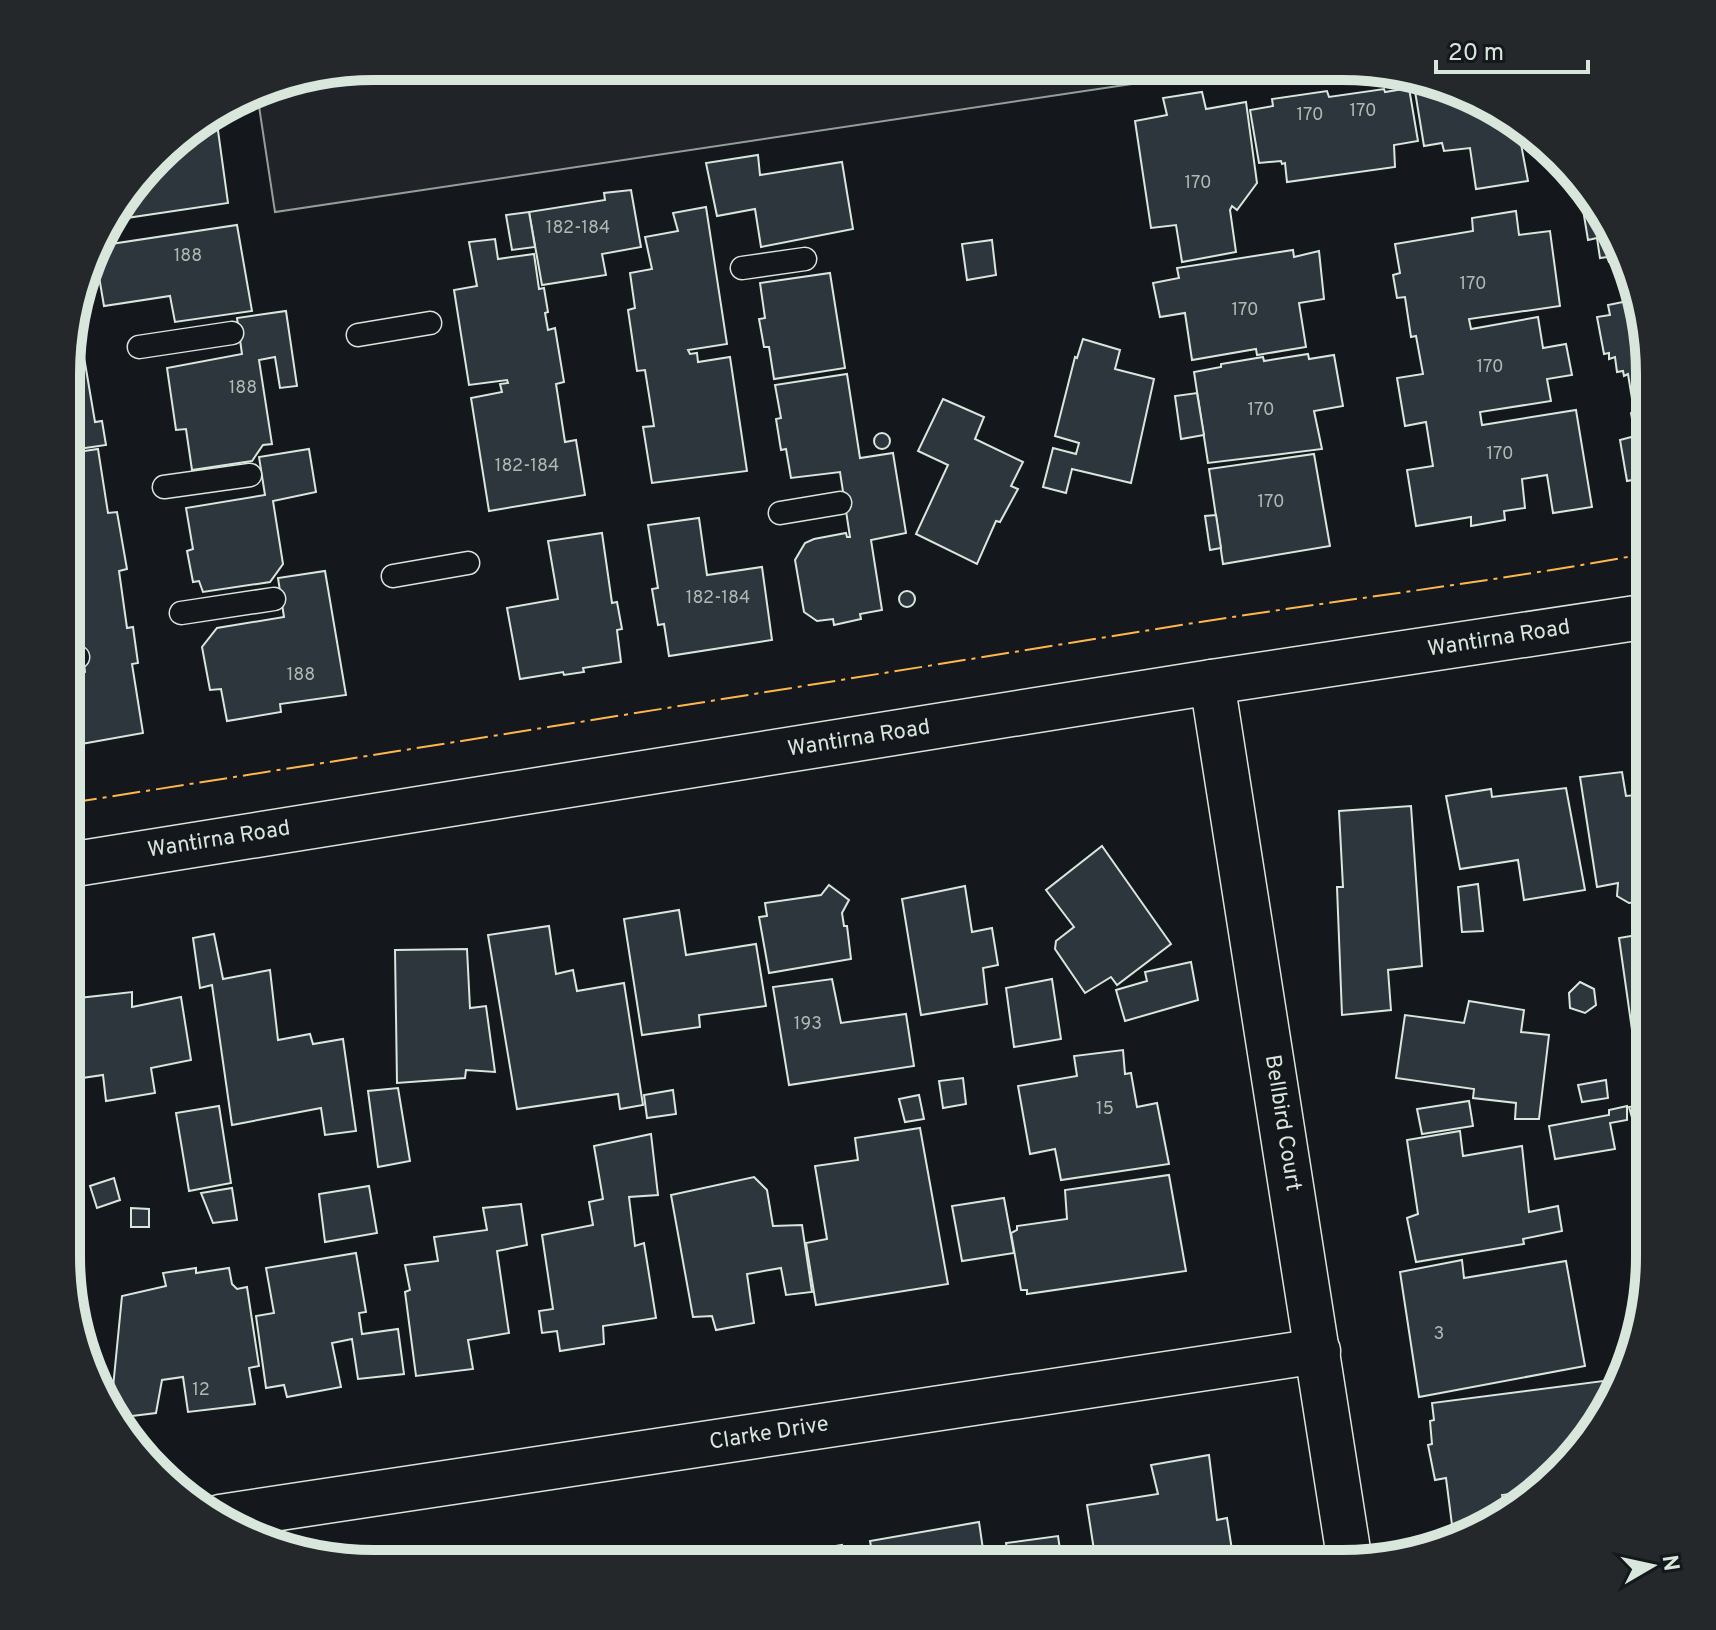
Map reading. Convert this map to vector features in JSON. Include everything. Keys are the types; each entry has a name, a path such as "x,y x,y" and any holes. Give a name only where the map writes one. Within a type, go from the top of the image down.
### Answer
{"street":[{"name":"Wantirna Road","path":"80,863 1212,682 1636,618"},
{"name":"Bellbird Court","path":"1212,682 1348,1550"},
{"name":"Clarke Drive","path":"234,1515 1318,1351"}],"lane":[{"path":"742,268 805,259"},
{"path":"358,335 430,323"},
{"path":"139,347 232,333"},
{"path":"164,487 250,475"},
{"path":"780,513 840,503"},
{"path":"393,576 468,563"},
{"path":"181,613 274,599"}],"shaded area":[{"path":"374,80 1159,80 275,212 259,103 298,90 336,83"}],"building":[{"path":"1409,88 1418,141 1394,145 1395,167 1287,182 1285,163 1259,163 1250,110 1273,106 1272,99 1327,91 1329,97 1384,89 1385,92"},
{"path":"1415,89 1472,110 1520,141 1528,181 1476,189 1470,148 1444,151 1442,143 1424,146"},
{"path":"1202,92 1206,109 1246,102 1257,183 1237,210 1232,206 1230,210 1236,252 1182,262 1176,225 1151,228 1135,121 1167,115 1163,98"},
{"path":"217,126 228,203 125,218 166,166"},
{"path":"758,155 760,175 842,162 853,229 761,247 755,209 717,216 706,163"},
{"path":"631,190 641,247 602,254 606,275 542,285 529,212 605,200 604,193"},
{"path":"1582,206 1614,261 1609,262 1607,257 1600,258 1597,238 1588,240"},
{"path":"706,207 727,344 688,350 690,354 697,353 698,362 730,357 747,471 652,483 643,427 654,426 645,370 637,371 628,310 635,308 630,273 652,269 645,237 678,231 673,213"},
{"path":"1516,211 1519,235 1550,231 1560,306 1469,319 1471,329 1538,317 1543,348 1566,344 1572,375 1547,379 1551,401 1480,412 1482,425 1576,410 1592,507 1553,513 1547,475 1522,479 1525,508 1504,511 1505,520 1471,526 1471,517 1416,526 1407,470 1433,466 1426,422 1405,426 1397,378 1423,374 1416,336 1411,337 1405,297 1397,298 1393,275 1400,273 1395,244 1473,231 1472,218"},
{"path":"529,212 535,247 512,250 506,215"},
{"path":"237,225 252,311 175,322 170,296 104,306 98,272 110,244"},
{"path":"495,239 498,259 534,254 539,289 544,288 548,330 555,328 564,382 556,384 565,442 576,440 585,495 489,511 471,398 502,392 500,384 508,383 507,380 469,385 454,290 477,286 469,242"},
{"path":"992,240 996,275 967,280 962,244"},
{"path":"1293,250 1294,257 1319,251 1324,299 1299,303 1306,347 1257,355 1256,349 1192,360 1185,313 1160,317 1153,283 1179,278 1177,268"},
{"path":"830,273 845,368 774,379 769,347 764,347 759,319 765,318 760,283"},
{"path":"1627,301 1633,336 1636,479 1627,481 1620,440 1635,436 1631,413 1634,411 1628,374 1624,376 1623,371 1617,372 1615,357 1609,359 1609,353 1604,354 1597,317 1610,315 1608,305"},
{"path":"286,311 297,386 280,388 275,357 259,360 272,444 263,445 252,461 192,470 186,429 176,430 167,368 242,354 237,318"},
{"path":"1083,339 1120,350 1115,369 1154,379 1131,483 1072,469 1066,493 1043,487 1053,448 1076,454 1079,443 1055,436 1075,357"},
{"path":"1308,354 1309,359 1334,355 1343,406 1314,411 1322,449 1208,463 1194,372 1263,357 1264,361"},
{"path":"84,357 95,422 102,421 106,445 80,449 80,374 81,358"},
{"path":"847,374 860,458 893,453 906,533 871,540 882,610 860,614 861,619 834,625 833,619 817,621 804,612 795,560 805,543 814,539 846,533 850,537 840,472 791,478 786,449 781,450 776,419 781,418 775,385"},
{"path":"1197,393 1204,435 1181,439 1175,396"},
{"path":"943,399 984,417 975,439 1023,462 1011,486 1018,489 1000,522 996,521 977,564 916,534 948,465 918,451"},
{"path":"879,433 885,433 890,441 888,447 879,449 874,444 874,438"},
{"path":"98,449 108,513 117,512 127,569 119,571 127,628 133,627 138,663 132,664 143,733 80,744 80,673 85,672 80,640 80,452"},
{"path":"309,449 316,492 273,501 283,564 270,582 203,592 199,581 193,582 187,551 193,549 186,508 265,495 259,457"},
{"path":"1314,454 1330,546 1223,564 1209,469"},
{"path":"1216,515 1221,548 1210,550 1205,516"},
{"path":"699,518 707,575 762,567 772,640 669,656 664,624 658,625 652,589 658,588 648,525"},
{"path":"602,533 612,603 617,602 622,629 617,630 621,662 583,668 584,672 520,679 507,608 558,599 548,541"},
{"path":"325,571 346,695 280,704 281,712 227,721 221,689 210,690 202,647 217,628 284,617 278,578"},
{"path":"907,591 913,593 913,605 907,607 901,605 899,599 901,593"},
{"path":"1622,772 1626,796 1636,795 1636,902 1629,903 1617,896 1618,883 1597,887 1580,777"},
{"path":"1566,788 1585,890 1524,900 1518,860 1460,869 1446,796 1491,789 1492,797"},
{"path":"1411,806 1422,966 1388,970 1391,1010 1342,1015 1337,887 1343,887 1339,811"},
{"path":"1102,846 1171,944 1117,985 1111,977 1085,993 1055,949 1056,941 1074,927 1046,890"},
{"path":"1478,884 1483,931 1462,932 1458,887"},
{"path":"829,885 849,900 842,913 844,926 847,926 851,959 769,973 759,917 767,916 765,903 821,895"},
{"path":"965,886 972,932 992,928 998,965 983,968 987,1004 921,1015 902,899"},
{"path":"679,910 686,955 756,944 766,1006 699,1015 700,1027 642,1035 624,919"},
{"path":"549,926 556,974 573,970 577,991 624,983 643,1105 620,1109 618,1094 517,1109 488,935"},
{"path":"214,934 223,979 270,970 278,1040 310,1034 313,1044 343,1039 356,1131 325,1135 321,1108 232,1125 212,985 200,988 193,938"},
{"path":"1636,935 1636,1044 1634,1044 1619,938"},
{"path":"467,949 470,1008 486,1006 495,1072 466,1070 465,1078 397,1083 395,950"},
{"path":"1191,962 1198,1000 1125,1021 1116,990 1147,981 1145,972"},
{"path":"832,979 841,1023 906,1014 914,1066 789,1085 773,987"},
{"path":"1052,979 1061,1039 1014,1047 1006,988"},
{"path":"1580,982 1594,989 1596,1005 1585,1013 1570,1008 1569,993"},
{"path":"132,992 132,1007 181,997 191,1060 151,1068 155,1093 106,1101 103,1075 82,1078 80,998"},
{"path":"1469,1001 1524,1010 1521,1032 1549,1035 1539,1119 1515,1119 1516,1103 1473,1098 1474,1089 1396,1078 1405,1015 1464,1023"},
{"path":"1123,1050 1125,1074 1131,1073 1137,1107 1157,1103 1169,1164 1061,1180 1055,1149 1030,1154 1018,1086 1077,1076 1074,1056"},
{"path":"963,1078 966,1104 943,1108 939,1081"},
{"path":"1606,1080 1608,1098 1582,1102 1578,1085"},
{"path":"398,1088 410,1161 378,1167 368,1091"},
{"path":"673,1090 676,1114 647,1118 644,1095"},
{"path":"919,1095 924,1119 905,1122 899,1099"},
{"path":"1469,1101 1473,1126 1422,1134 1417,1109"},
{"path":"219,1106 231,1183 189,1191 176,1113"},
{"path":"1627,1106 1627,1120 1610,1123 1615,1149 1555,1159 1549,1126 1609,1115 1609,1110"},
{"path":"1636,1106 1636,1121 1633,1121 1629,1107"},
{"path":"920,1128 948,1284 816,1305 806,1243 827,1239 815,1166 858,1160 855,1138"},
{"path":"1460,1131 1463,1156 1522,1146 1529,1212 1558,1206 1562,1231 1523,1239 1524,1244 1416,1262 1407,1218 1418,1214 1407,1140"},
{"path":"651,1134 658,1195 629,1197 635,1246 644,1243 656,1318 603,1326 604,1344 560,1351 557,1331 542,1333 539,1311 553,1309 542,1235 593,1225 589,1202 603,1199 594,1146"},
{"path":"1169,1175 1186,1271 1027,1294 1027,1290 1021,1290 1011,1233 1017,1230 1017,1226 1067,1219 1065,1190"},
{"path":"754,1177 767,1190 773,1226 802,1225 812,1292 786,1295 781,1268 747,1274 754,1323 716,1330 712,1316 693,1317 671,1195"},
{"path":"114,1178 120,1200 97,1208 90,1186"},
{"path":"369,1186 377,1233 325,1242 319,1194"},
{"path":"232,1188 237,1220 213,1223 201,1193"},
{"path":"1004,1198 1014,1253 962,1261 952,1206"},
{"path":"521,1204 527,1245 497,1251 509,1333 468,1340 473,1369 416,1376 405,1292 410,1290 405,1265 438,1261 434,1237 487,1230 483,1208"},
{"path":"131,1208 149,1209 149,1227 131,1227"},
{"path":"356,1253 366,1312 359,1313 362,1334 398,1329 404,1374 358,1379 352,1339 332,1343 341,1387 287,1397 284,1385 266,1388 256,1316 274,1313 266,1268"},
{"path":"1462,1260 1464,1278 1566,1261 1585,1366 1419,1397 1400,1272"},
{"path":"196,1268 196,1273 229,1268 232,1284 237,1289 247,1287 259,1366 249,1368 255,1404 188,1412 183,1377 162,1380 156,1413 128,1416 113,1391 122,1296 166,1286 163,1273"},
{"path":"1603,1381 1604,1389 1575,1435 1536,1477 1515,1493 1502,1495 1503,1501 1489,1511 1464,1524 1452,1525 1446,1478 1435,1480 1428,1445 1432,1444 1432,1403"},
{"path":"1209,1455 1217,1520 1227,1518 1232,1550 1094,1550 1087,1505 1158,1494 1151,1465"},
{"path":"979,1522 983,1550 872,1550 870,1541"},
{"path":"1058,1536 1060,1550 1007,1550 1006,1543"},
{"path":"842,1545 843,1550 812,1550"}],"power":[{"path":"80,801 1636,555"}]}
